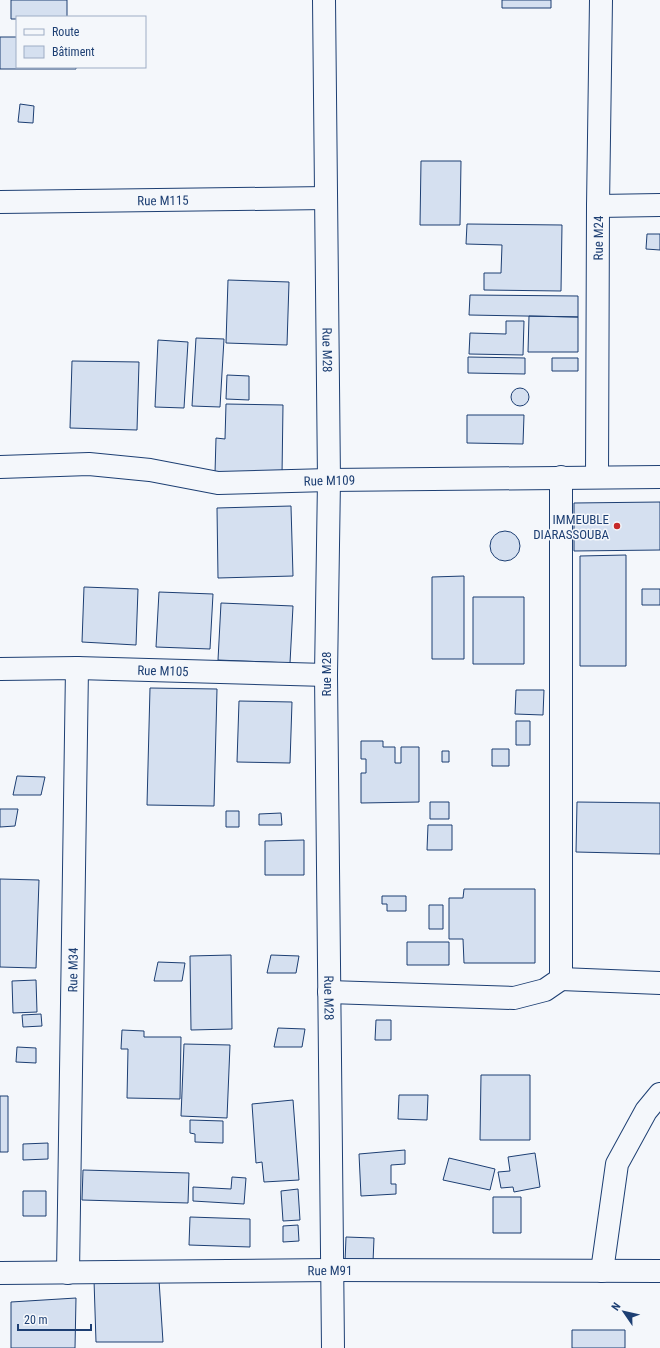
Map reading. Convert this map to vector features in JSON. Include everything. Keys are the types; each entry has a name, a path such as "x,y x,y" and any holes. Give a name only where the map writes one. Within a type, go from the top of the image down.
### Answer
{"street":[{"name":"Rue M28","path":"324,0 329,480 326,675 333,1348"},
{"name":"Rue M24","path":"597,477 598,206 601,0"},
{"name":"Rue M115","path":"0,202 326,198"},
{"path":"598,206 660,205"},
{"name":"Rue M109","path":"0,467 89,464 150,470 218,484 329,480 660,477"},
{"path":"561,477 561,979"},
{"name":"Rue M105","path":"0,669 76,668 326,675"},
{"name":"Rue M34","path":"68,1273 76,668"},
{"path":"329,992 514,998 545,990 561,979 660,983"},
{"path":"602,1271 617,1164 646,1111 660,1094"},
{"name":"Rue M91","path":"0,1273 332,1270 660,1271"}],"building":[{"path":"11,0 67,0 67,16 16,16 16,19 11,19"},
{"path":"502,0 551,0 551,8 502,8"},
{"path":"0,37 16,37 16,68 76,68 76,69 0,69"},
{"path":"20,104 34,106 33,123 18,122"},
{"path":"421,161 461,161 460,225 420,225"},
{"path":"467,224 562,225 561,291 484,290 484,273 501,273 502,245 466,244"},
{"path":"647,234 660,234 660,250 646,249"},
{"path":"228,280 289,282 287,345 226,343"},
{"path":"470,295 578,296 578,317 469,315"},
{"path":"529,316 578,317 578,352 528,352"},
{"path":"506,321 524,321 523,355 469,354 470,333 506,334"},
{"path":"196,338 224,339 220,407 192,406"},
{"path":"158,340 188,342 184,408 155,407"},
{"path":"468,357 525,358 525,374 468,373"},
{"path":"552,358 578,358 578,371 552,371"},
{"path":"72,361 139,362 137,430 70,428"},
{"path":"227,375 249,376 249,400 226,399"},
{"path":"520,388 526,391 529,397 526,403 520,406 514,403 511,397 514,391"},
{"path":"226,404 283,405 282,475 215,473 216,438 225,439"},
{"path":"467,415 524,415 523,444 467,443"},
{"name":"IMMEUBLE DIARASSOUBA","path":"660,502 660,550 574,551 574,503"},
{"path":"291,506 293,576 218,578 217,508"},
{"path":"505,531 516,535 520,546 516,557 505,561 494,557 490,546 494,535"},
{"path":"626,555 626,666 580,666 580,556"},
{"path":"464,576 464,659 432,659 432,577"},
{"path":"84,587 138,589 136,645 82,642"},
{"path":"642,589 660,589 660,605 642,605"},
{"path":"159,592 213,594 210,649 156,647"},
{"path":"473,597 524,597 524,664 473,664"},
{"path":"221,603 293,606 290,663 218,660"},
{"path":"150,688 217,689 214,806 147,805"},
{"path":"516,690 544,690 543,715 515,714"},
{"path":"239,701 292,702 290,763 237,762"},
{"path":"516,721 530,721 530,745 516,745"},
{"path":"361,741 383,741 383,747 395,747 395,763 401,763 401,747 419,747 419,802 361,803 361,773 366,773 366,759 361,759"},
{"path":"492,749 509,749 509,766 492,766"},
{"path":"442,751 449,751 449,762 442,762"},
{"path":"17,776 45,777 41,795 13,795"},
{"path":"430,802 449,802 449,819 430,819"},
{"path":"577,802 660,803 660,854 576,852"},
{"path":"0,809 18,809 15,826 0,827"},
{"path":"226,811 239,811 239,827 226,827"},
{"path":"281,813 282,825 259,825 259,814"},
{"path":"428,825 452,825 452,850 427,850"},
{"path":"304,840 304,875 265,875 265,841"},
{"path":"0,879 39,880 36,968 0,967"},
{"path":"464,889 535,889 535,963 464,963 463,939 449,939 449,898 463,898"},
{"path":"382,896 406,896 406,911 387,911 387,904 382,904"},
{"path":"429,905 443,905 443,929 429,929"},
{"path":"407,942 449,942 449,965 407,965"},
{"path":"231,955 232,1029 191,1030 190,956"},
{"path":"271,955 299,956 296,973 267,973"},
{"path":"158,962 185,963 182,981 154,981"},
{"path":"36,980 37,1012 13,1013 12,981"},
{"path":"41,1014 42,1026 23,1027 22,1015"},
{"path":"376,1020 391,1020 391,1040 375,1040"},
{"path":"278,1028 305,1029 302,1047 274,1047"},
{"path":"122,1030 144,1031 144,1037 181,1037 180,1099 127,1098 128,1049 121,1049"},
{"path":"184,1044 230,1045 227,1118 181,1116"},
{"path":"17,1047 36,1048 36,1063 16,1062"},
{"path":"481,1075 530,1075 530,1140 480,1140"},
{"path":"399,1095 428,1095 427,1120 398,1119"},
{"path":"0,1096 8,1096 8,1152 0,1152"},
{"path":"293,1100 299,1180 264,1182 262,1162 256,1163 252,1104"},
{"path":"190,1120 223,1121 223,1143 195,1142 195,1134 190,1133"},
{"path":"48,1143 48,1159 23,1160 23,1144"},
{"path":"405,1150 405,1164 391,1165 391,1184 396,1184 396,1194 361,1196 359,1154"},
{"path":"535,1153 540,1187 514,1192 513,1187 501,1188 498,1172 510,1171 508,1157"},
{"path":"449,1158 495,1169 490,1190 443,1180"},
{"path":"83,1170 189,1173 188,1203 82,1200"},
{"path":"232,1177 246,1178 244,1204 193,1201 193,1187 231,1189"},
{"path":"298,1189 300,1220 283,1221 281,1191"},
{"path":"23,1191 46,1191 46,1216 23,1216"},
{"path":"493,1197 521,1197 521,1233 493,1233"},
{"path":"190,1217 250,1219 250,1247 189,1245"},
{"path":"298,1225 299,1241 283,1242 283,1226"},
{"path":"346,1237 374,1238 373,1262 345,1262"},
{"path":"94,1280 159,1280 163,1342 96,1342"},
{"path":"76,1298 75,1348 11,1348 11,1302"},
{"path":"572,1330 625,1330 625,1348 572,1348"}],"place":[{"name":"IMMEUBLE DIARASSOUBA","path":"617,526"}]}
